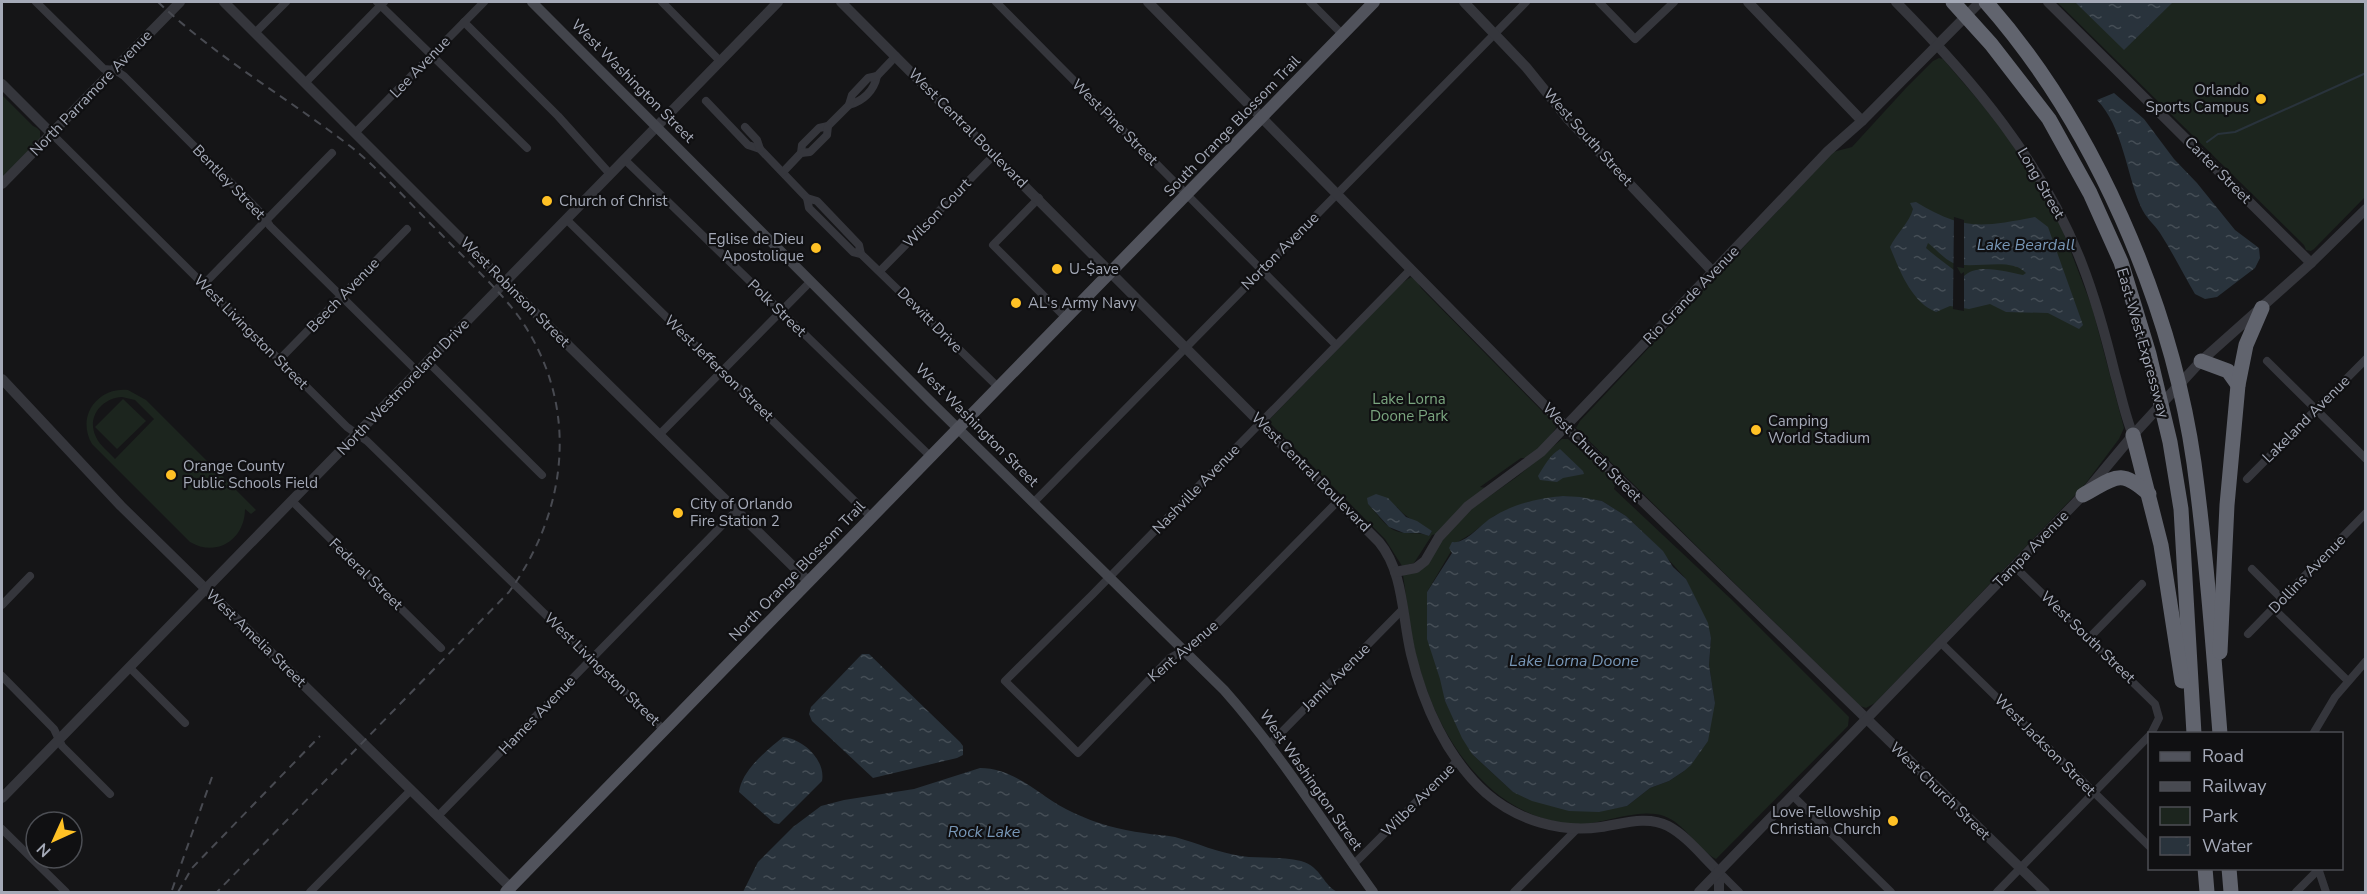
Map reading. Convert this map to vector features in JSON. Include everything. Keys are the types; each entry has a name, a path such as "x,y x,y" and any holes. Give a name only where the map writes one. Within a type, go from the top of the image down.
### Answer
{"highway":[{"name":"East-West Expressway","path":"1953,2 1991,44 2049,119 2090,193 2121,262 2149,354 2170,442 2181,509 2193,732"},
{"name":"East-West Expressway","path":"1986,2 2032,56 2110,194 2142,268 2166,340 2186,422 2195,473 2219,726"},
{"path":"2219,726 2223,565 2238,385 2246,345 2262,308"},
{"path":"2201,361 2228,371 2238,385"},
{"path":"2133,435 2161,545 2179,654 2186,719 2192,732"},
{"path":"2083,495 2120,478 2132,479 2149,494"},
{"path":"2205,870 2207,892"},
{"path":"2229,870 2231,892"}],"main road":[{"name":"West Washington Street","path":"532,2 1224,690 1270,744 1373,892"},
{"name":"South Orange Blossom Trail","path":"1111,271 1374,2"},
{"name":"North Orange Blossom Trail","path":"511,891 664,730 1111,271"}],"street":[{"name":"Bentley Street","path":"36,2 104,69 115,70 262,214 417,372"},
{"name":"North Parramore Avenue","path":"2,184 180,2"},
{"name":"West Robinson Street","path":"224,2 808,582"},
{"path":"255,33 286,2"},
{"name":"Lee Avenue","path":"356,133 484,2"},
{"path":"662,2 720,61"},
{"name":"North Westmoreland Drive","path":"2,798 778,2"},
{"name":"West Central Boulevard","path":"841,2 1262,422 1386,550 1395,572 1411,655 1423,692 1457,761 1487,794 1506,808 1530,819 1553,825 1578,828 1600,827 1624,822 1660,823 1679,834 1739,892"},
{"name":"West Pine Street","path":"996,2 1336,345"},
{"name":"West Church Street","path":"1148,2 1565,426 2044,892"},
{"path":"1310,2 1342,34"},
{"name":"West South Street","path":"1464,2 1526,67 1568,119 1713,272"},
{"name":"Norton Avenue","path":"1034,502 1526,2"},
{"path":"1599,2 1635,39 1674,2"},
{"path":"1748,2 1862,120"},
{"name":"Long Street","path":"1896,2 1971,82 2024,151 2049,194 2070,234 2103,326 2133,435"},
{"name":"Rio Grande Avenue","path":"1395,572 1416,568 1425,561 1439,537 1468,506 1530,462 1828,151 1980,2"},
{"name":"Carter Street","path":"2048,2 2311,263"},
{"path":"305,84 381,3 527,148"},
{"path":"464,22 558,116 610,174"},
{"path":"783,172 801,153 802,145 819,128 828,126 849,105 852,95 868,78 877,76 896,56"},
{"name":"West Livingston Street","path":"2,84 347,427 367,441 664,730"},
{"name":"Dewitt Drive","path":"705,101 748,145 760,149 807,198 817,201 859,245 861,254 998,387"},
{"name":"Dewitt Drive","path":"745,127 757,140 760,149"},
{"path":"204,285 332,153"},
{"name":"Wilson Court","path":"880,271 994,154"},
{"name":"Polk Street","path":"624,159 930,456"},
{"path":"1039,198 993,245 1066,318"},
{"name":"Tampa Avenue","path":"1699,892 2083,495 2133,435 2201,361 2311,263 2366,209"},
{"name":"West Jefferson Street","path":"566,219 871,517"},
{"name":"Beech Avenue","path":"279,360 407,229"},
{"name":"Nashville Avenue","path":"1078,753 1005,681 1111,577 1411,269"},
{"path":"659,435 811,281"},
{"name":"Lakeland Avenue","path":"2247,479 2366,359"},
{"path":"2267,361 2366,459"},
{"path":"427,362 542,475"},
{"name":"West Amelia Street","path":"2,380 121,506 281,661 511,891"},
{"name":"Kent Avenue","path":"1078,753 1170,657 1199,642 1339,500"},
{"name":"Federal Street","path":"292,501 441,648"},
{"name":"Hames Avenue","path":"438,816 736,511"},
{"name":"Dollins Avenue","path":"2248,634 2366,513"},
{"name":"West South Street","path":"2014,566 2149,696 2159,711 2157,724 2151,732"},
{"path":"2252,569 2283,600"},
{"path":"2,605 30,576"},
{"path":"2089,638 2142,584"},
{"path":"2274,609 2347,680"},
{"name":"Jamil Avenue","path":"1270,744 1402,610"},
{"name":"West Jackson Street","path":"1940,642 2148,845"},
{"path":"2314,732 2347,680 2366,661"},
{"path":"129,667 185,723"},
{"path":"2,676 54,729 62,746 110,794"},
{"path":"1998,892 2148,736"},
{"name":"Wilbe Avenue","path":"1353,866 1457,761"},
{"path":"310,892 411,790"},
{"path":"1792,795 1891,892"},
{"path":"1514,892 1578,828"},
{"path":"2,829 66,892"},
{"path":"2296,892 2318,870"},
{"path":"2319,870 2326,892"},
{"path":"1719,872 1719,892"}],"green space":[{"name":"Orlando Sports Campus","path":"2057,2 2365,2 2365,197 2314,249 2306,250 2304,245"},
{"path":"1943,59 1998,123 2036,180 2061,226 2092,307 2124,428 2119,439 2083,487 1875,703 1866,708 1860,706 1576,428 1580,421 1833,152 1852,147 1906,88 1933,61"},
{"path":"2,95 40,131 40,139 2,178"},
{"name":"Lake Lorna Doone Park","path":"1411,277 1417,281 1421,288 1548,415 1556,428 1540,450 1530,458 1521,458 1480,487 1487,488 1440,533 1432,535 1414,563 1402,566 1385,539 1268,421 1402,283","holes":["1368,504 1397,507 1418,524 1432,531 1429,536 1392,529"]},
{"name":"Orange County Public Schools Field","path":"117,390 128,390 146,400 256,510 251,514 245,509 240,529 228,543 210,548 190,542 92,444 88,434 88,414 99,399","holes":["115,398 135,400 154,419 115,459 96,437 93,430 95,416 102,405"]},
{"path":"123,399 146,421 117,449 95,427"},
{"path":"1562,439 1568,439 1616,481 1614,489 1731,599 1849,717 1848,726 1716,859 1679,825 1664,816 1630,815 1573,824 1544,819 1519,808 1496,793 1475,773 1443,726 1421,673 1410,625 1403,575 1442,541 1467,512 1518,476","holes":["1563,496 1602,501 1626,516 1686,579 1711,638 1709,665 1715,703 1684,771 1669,781 1650,788 1627,806 1614,808 1513,792 1472,754 1445,701 1427,592 1456,543 1494,516 1528,502"]}],"water":[{"path":"2075,2 2173,2 2124,50"},
{"path":"2114,93 2144,119 2174,159 2197,183 2235,230 2259,248 2260,258 2255,268 2217,297 2205,299 2195,294 2165,241 2143,211 2113,123 2097,100"},
{"name":"Lake Beardall","path":"1916,202 1947,218 1974,224 2001,223 2035,217 2048,227 2083,325 2079,329 2048,313 2006,312 1990,304 1969,309 1950,306 1936,312 1927,307 1907,284 1890,247 1911,214 1913,209 1910,203","holes":["1928,243 1953,263 2011,265 2026,273 2023,275 1984,269 1969,272 1963,277 1926,248"]},
{"path":"1560,449 1584,474 1563,478 1557,482 1540,480 1538,476 1545,465"},
{"path":"1376,494 1388,498 1406,517 1432,531 1429,536 1420,533 1404,533 1389,527 1368,504 1367,498"},
{"name":"Lake Lorna Doone","path":"1563,496 1602,501 1626,516 1663,551 1673,567 1686,579 1708,623 1711,638 1709,665 1715,703 1708,741 1691,765 1669,781 1650,788 1627,806 1599,812 1569,811 1532,801 1513,792 1472,754 1445,701 1427,639 1427,592 1452,553 1449,548 1452,542 1468,537 1491,518 1517,505"},
{"path":"862,654 869,654 960,742 963,746 963,755 873,778 812,721 809,714 811,707"},
{"path":"783,737 798,742 812,752 820,766 822,781 779,824 774,823 739,792 750,769"},
{"name":"Rock Lake","path":"980,768 1006,773 1062,807 1108,826 1175,837 1233,855 1301,861 1314,868 1338,892 743,892 758,862 793,827 821,806 914,789"}],"pier":[{"path":"1954,217 1964,220 1964,268 1957,267 1961,274 1964,272 1964,311 1953,309"}],"waterway":[{"path":"2207,142 2218,134 2235,132 2366,73"}],"railway":[{"path":"158,2 203,41 362,156 492,285 519,317 539,350 552,385 558,420 559,456 555,491 544,526 529,560 509,592 217,892"},
{"path":"178,892 192,868 320,736"},
{"path":"172,890 212,777"}],"place":[{"name":"Orlando Sports Campus","path":"2261,99"},
{"name":"Church of Christ","path":"547,201"},
{"name":"Eglise de Dieu Apostolique","path":"816,248"},
{"name":"U-$ave","path":"1057,269"},
{"name":"AL's Army Navy","path":"1016,303"},
{"name":"Camping World Stadium","path":"1756,430"},
{"name":"Orange County Public Schools Field","path":"171,475"},
{"name":"City of Orlando Fire Station 2","path":"678,513"},
{"name":"Love Fellowship Christian Church","path":"1893,821"}]}
